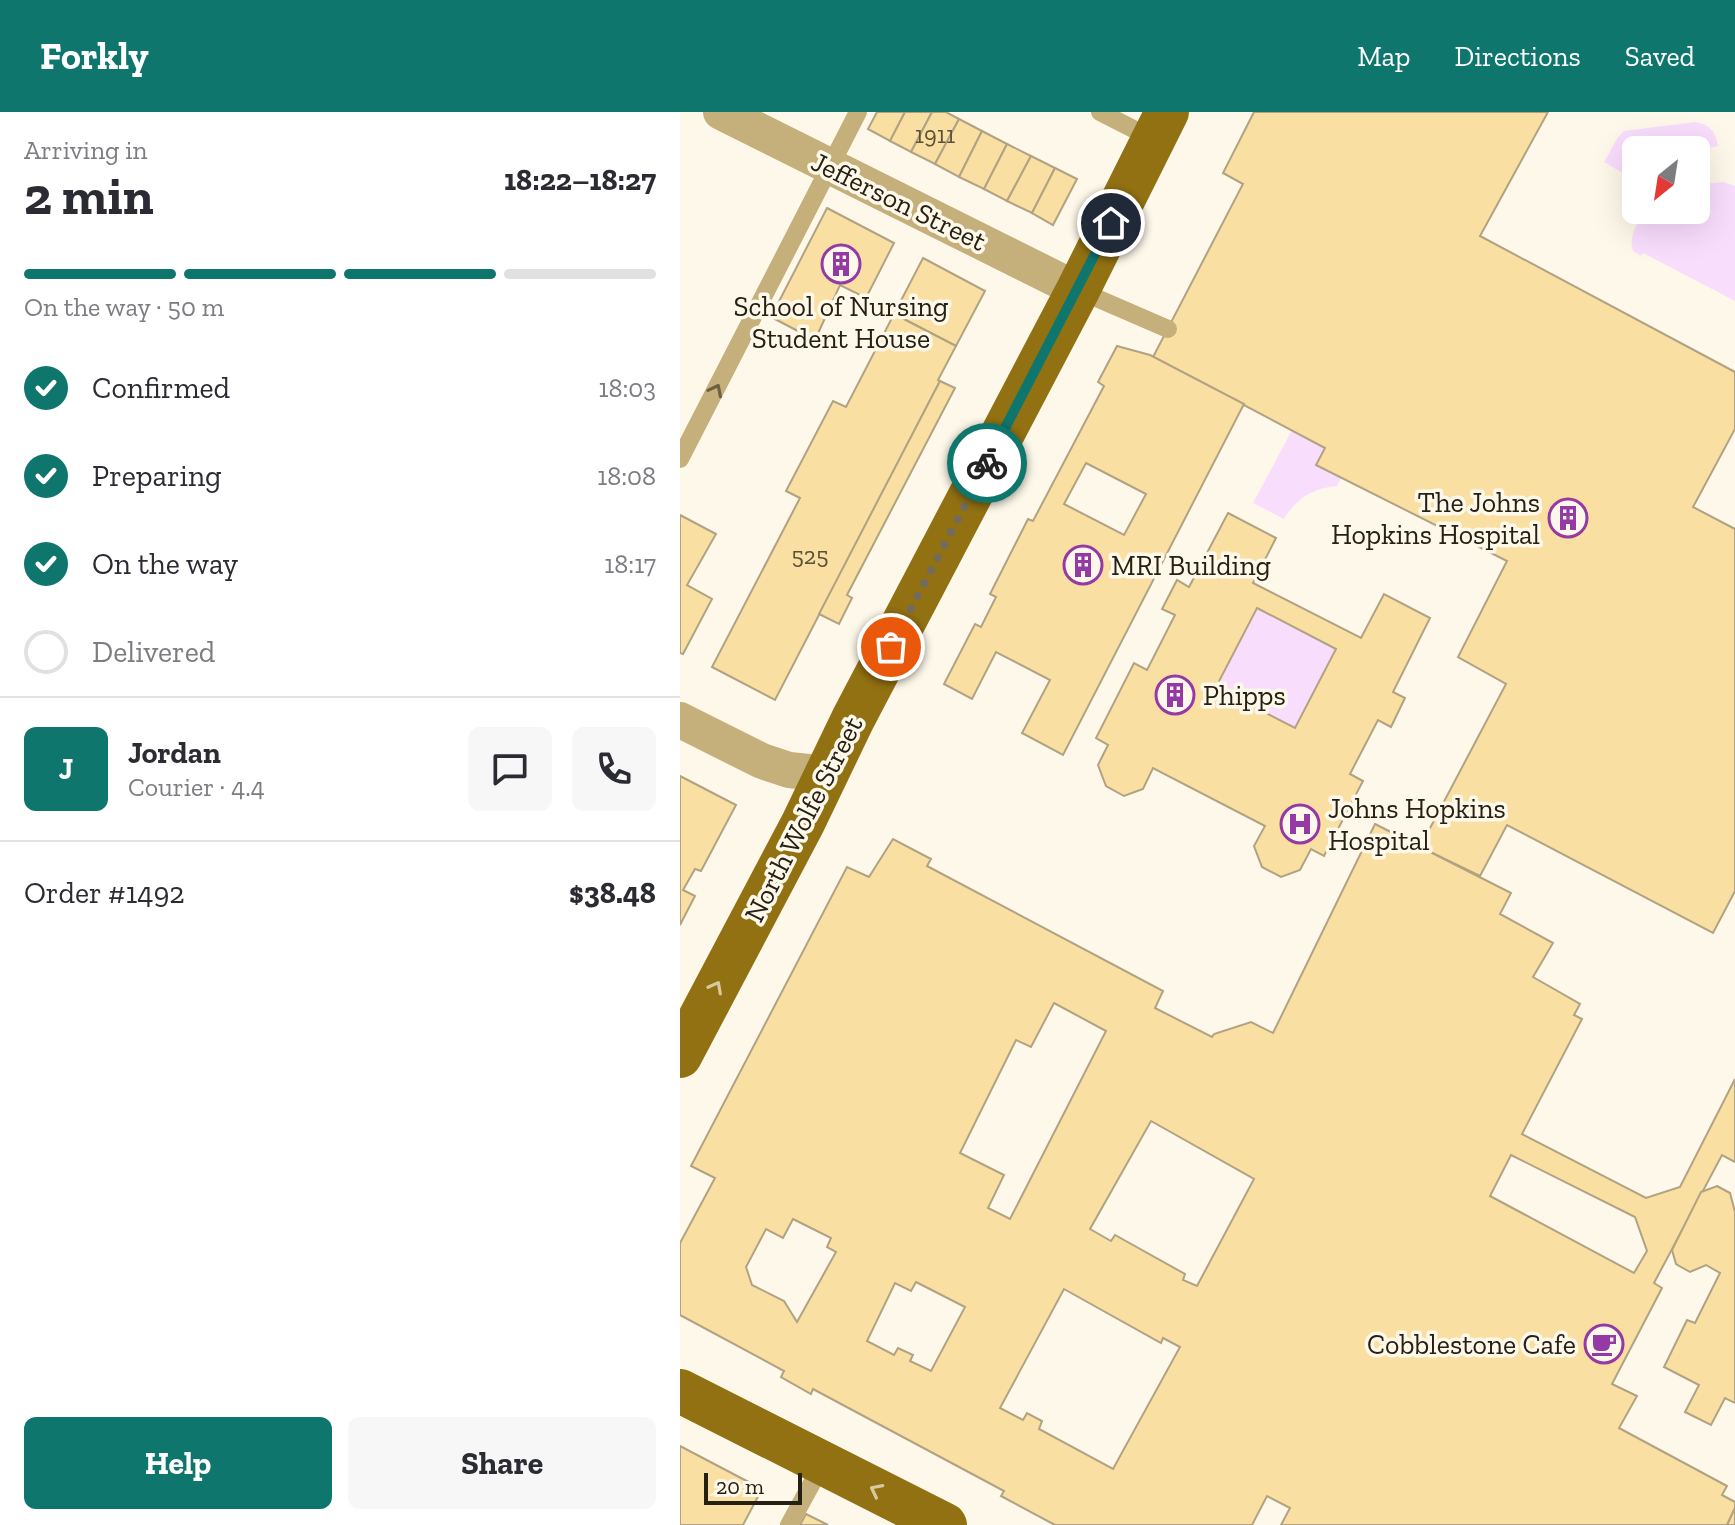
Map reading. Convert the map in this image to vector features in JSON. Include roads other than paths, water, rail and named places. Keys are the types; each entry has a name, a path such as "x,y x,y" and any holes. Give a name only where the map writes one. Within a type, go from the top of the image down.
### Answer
{"main road":[{"name":"North Wolfe Street","path":"680,1056 1160,126"},
{"path":"680,1391 945,1525"}],"street":[{"name":"Jefferson Street","path":"721,112 1078,290"},
{"path":"680,720 762,761 789,770 828,774"}],"lane":[{"path":"680,459 858,112"},
{"path":"1100,112 1160,126"},
{"path":"1078,290 1168,329"},
{"path":"789,1525 823,1463"}],"place":[{"name":"School of Nursing Student House","path":"841,264"},
{"name":"The Johns Hopkins Hospital","path":"1568,518"},
{"name":"MRI Building","path":"1083,565"},
{"name":"Phipps","path":"1175,695"},
{"name":"Johns Hopkins Hospital","path":"1300,824"},
{"name":"Cobblestone Cafe","path":"1604,1344"}]}
